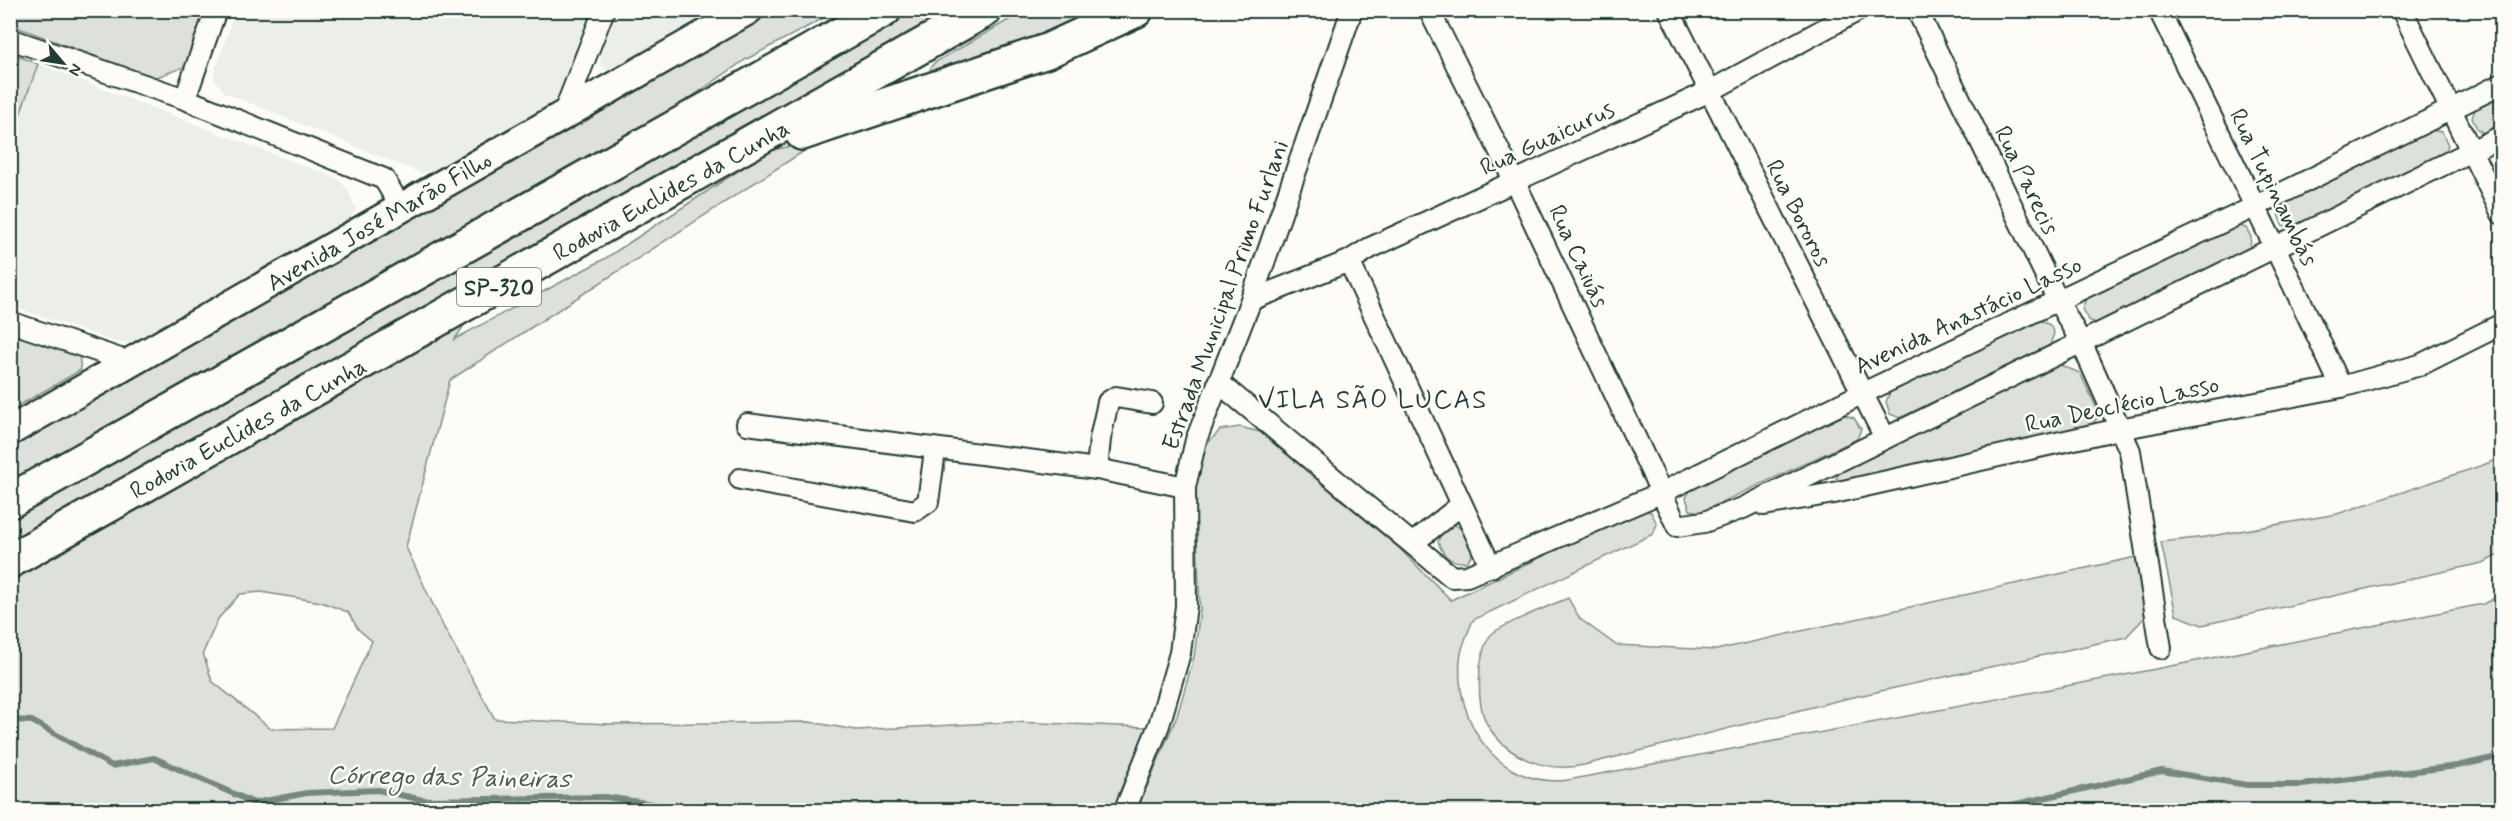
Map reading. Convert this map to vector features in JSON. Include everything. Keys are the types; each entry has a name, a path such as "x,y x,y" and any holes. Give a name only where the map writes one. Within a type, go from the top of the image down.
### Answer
{"highway":[{"name":"SP-320","path":"10,501 884,10"},
{"name":"Rodovia Euclides da Cunha","path":"10,561 986,10"},
{"path":"708,169 836,120 1047,51 1136,10"}],"main road":[{"name":"Avenida José Marão Filho","path":"10,431 748,10"}],"street":[{"path":"185,99 216,10"},
{"path":"563,115 604,10"},
{"name":"Estrada Municipal Primo Furlani","path":"1125,810 1159,725 1180,653 1186,606 1185,487 1196,440 1251,300 1352,10"},
{"name":"Rua Caiuás","path":"1429,10 1514,180 1663,492 1677,526 1704,522 1743,508"},
{"name":"Rua Bororos","path":"1669,10 1885,438"},
{"name":"Rua Guaicurus","path":"1251,300 1349,261 1370,248 1514,180 1710,92 1859,10"},
{"name":"Rua Parecis","path":"1917,10 2058,301 2082,344 2130,451 2161,648"},
{"name":"Rua Tupinambás","path":"2159,10 2254,207 2276,246 2342,387"},
{"path":"2402,10 2469,152 2502,214"},
{"path":"10,39 185,99 384,180 402,209"},
{"name":"Avenida Anastácio Lasso","path":"1413,543 1452,577 1467,576 1491,567 1663,492 1861,394 2254,207 2502,84"},
{"path":"1743,508 2082,344 2502,136"},
{"path":"1349,261 1491,567"},
{"path":"10,322 132,363"},
{"name":"Rua Deoclécio Lasso","path":"1743,508 1834,493 2119,429 2342,387 2420,364 2502,324"},
{"path":"1218,382 1413,543 1461,505"},
{"path":"1097,469 1100,439 1108,402 1116,396 1152,403"},
{"path":"747,424 935,451 1097,469 1185,487"},
{"path":"740,479 915,511 928,502 935,451"}],"shaded area":[{"path":"10,11 207,11 187,66 154,78 11,25"},
{"path":"235,11 595,11 567,83 552,104 450,167 420,173 225,93 213,77"},
{"path":"617,11 719,11 619,70 609,71 601,65 600,55"},
{"path":"774,11 837,11 745,60 667,114 519,233 909,11 960,11 493,280 455,339 606,258 768,151 821,140 450,380 406,547 443,626 495,719 610,724 810,722 856,730 1013,722 1147,727 1112,810 11,810 10,448","holes":["261,592 321,602 348,612 358,629 372,641 332,728 271,729 212,681 203,653 218,619 240,594"]},
{"path":"1024,11 1123,11 941,77 930,69 934,63"},
{"path":"11,53 38,64 11,140"},
{"path":"38,64 338,179 347,189 356,209 340,231 149,340 119,343 11,306 10,140"},
{"path":"2501,96 2501,126 2485,134 2477,129 2472,117 2475,109"},
{"path":"2431,130 2442,132 2448,145 2445,153 2290,228 2282,225 2278,214 2282,203"},
{"path":"2236,225 2246,228 2251,237 2250,248 2096,323 2088,320 2082,309 2086,298"},
{"path":"2039,320 2050,325 2054,333 2050,345 1900,418 1890,414 1886,402 1890,392"},
{"path":"11,333 79,355 81,370 11,410"},
{"path":"2058,364 2080,373 2100,415 2089,428 1842,482 1836,478 1841,471"},
{"path":"1845,415 1854,418 1861,429 1857,439 1701,512 1690,510 1686,498 1691,488"},
{"path":"1240,427 1260,432 1399,548 1451,600 1641,510 1651,512 1657,524 1653,534 1473,620 1460,660 1460,684 1465,707 1486,747 1502,763 1521,774 1543,780 1568,780 2161,668 2483,604 2501,595 2501,810 1137,810 1177,716 1194,657 1200,610 1195,489 1206,445 1220,430"},
{"path":"2501,457 2501,554 2482,563 2202,625 2176,615 2161,542 2206,537 2337,514"},
{"path":"1454,524 1465,532 1474,551 1467,562 1448,558 1438,542 1442,530"},
{"path":"2136,557 2145,617 2126,637 1840,700 1570,767 1543,765 1518,755 1497,737 1488,726 1482,713 1479,689 1480,667 1487,640 1493,633 1508,624 1568,598 1580,619 1616,645 1716,650"}],"waterway":[{"name":"Córrego das Paineiras","path":"10,720 32,721 112,766 154,758 254,803 307,793 378,790 423,800 606,797 692,810"},
{"name":"Córrego das Paineiras","path":"1990,810 2162,771 2247,785 2302,785 2457,766 2502,756"}],"district":[{"name":"VILA SÃO LUCAS","path":"1373,399"}]}
